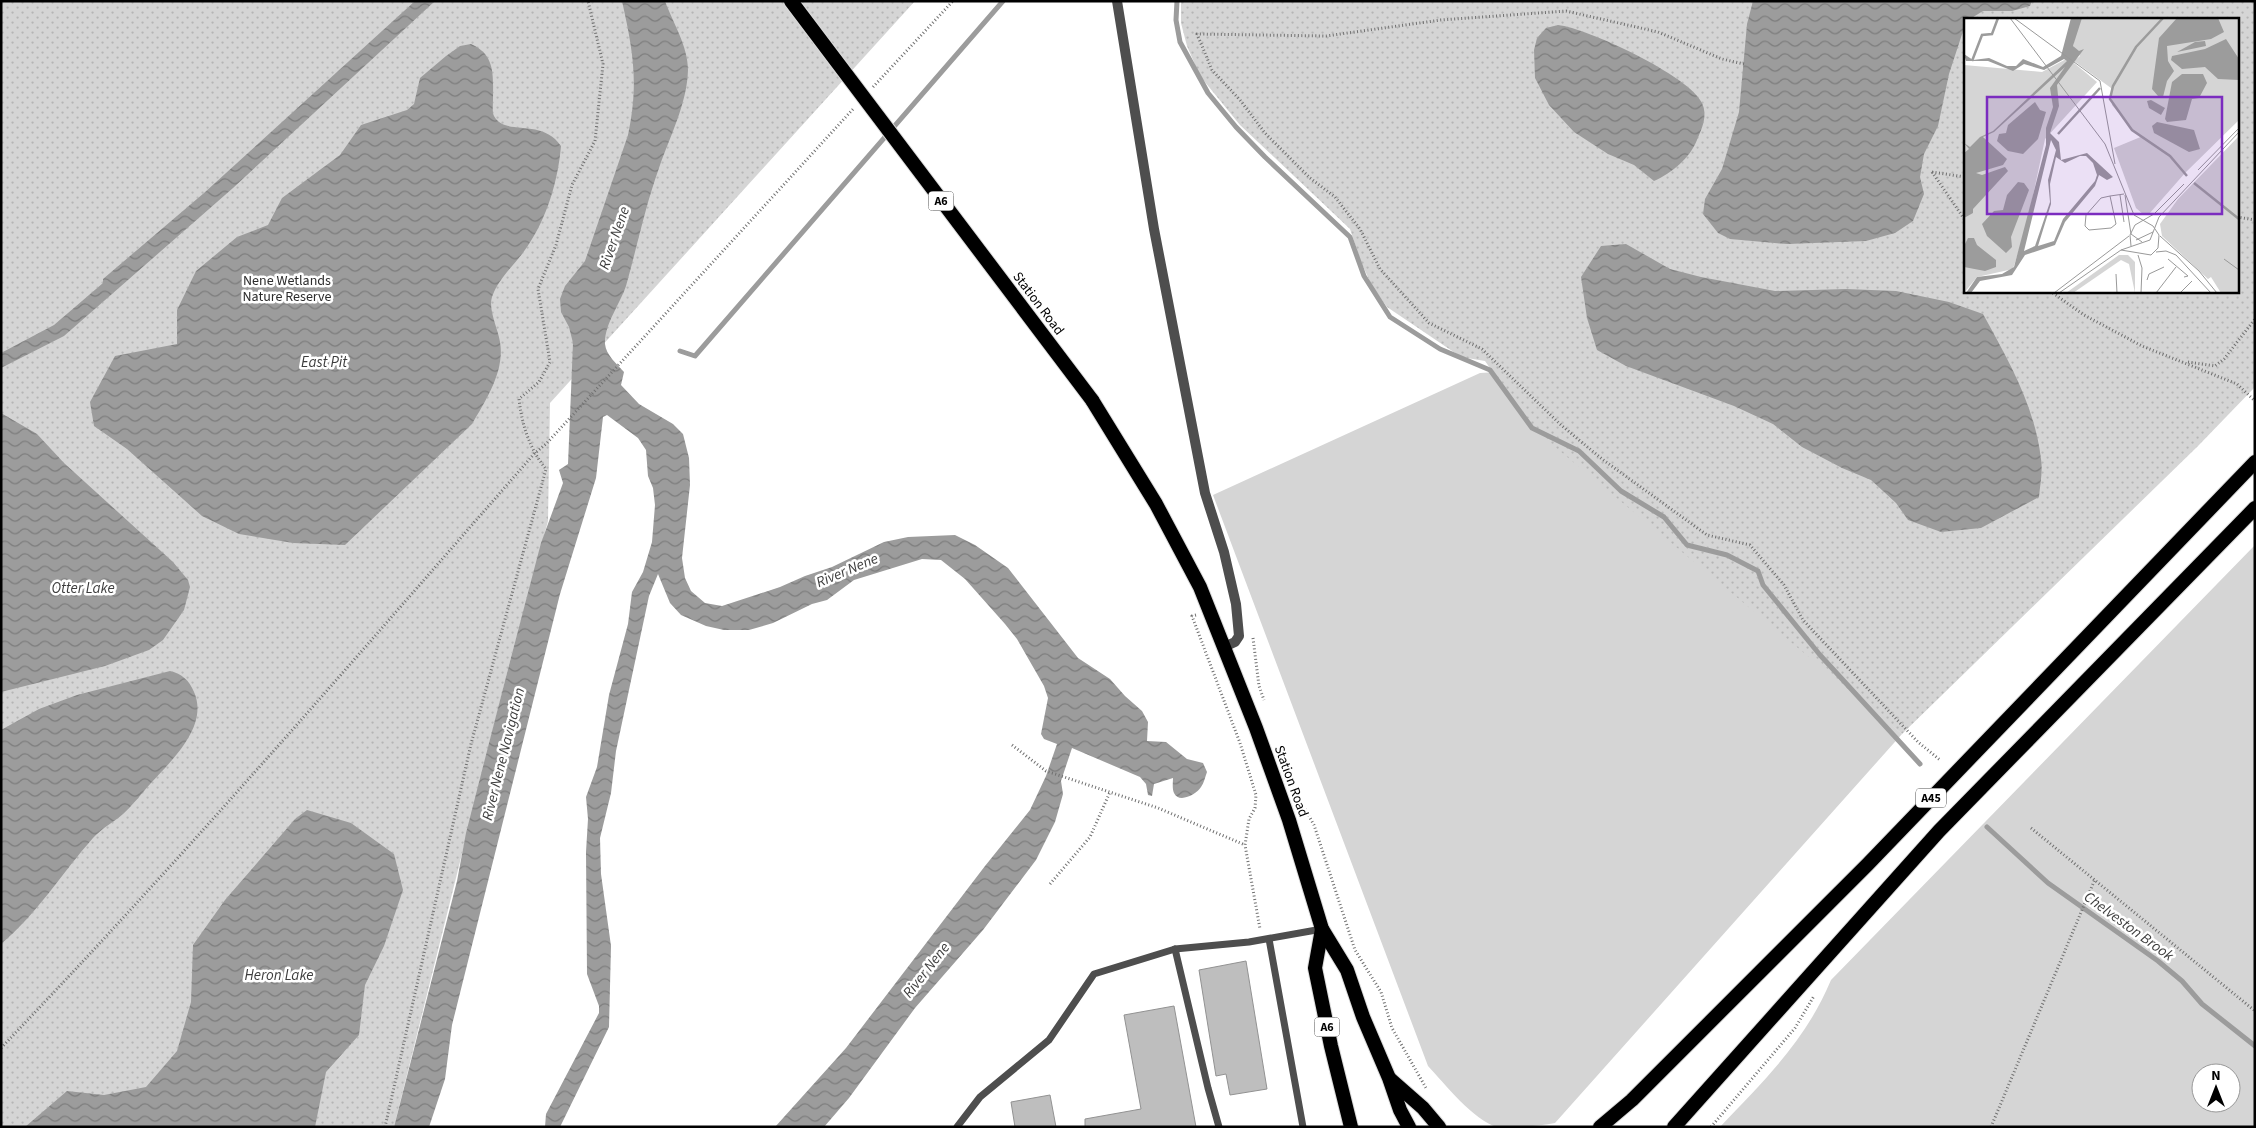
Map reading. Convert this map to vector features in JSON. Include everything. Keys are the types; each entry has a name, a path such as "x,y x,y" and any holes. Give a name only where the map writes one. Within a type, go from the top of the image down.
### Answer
{"highway":[{"name":"Station Road","path":"791,1 1092,400 1156,504 1200,587 1288,820 1322,929 1347,970 1363,1017 1389,1078 1400,1110 1409,1127"},
{"name":"A45","path":"1600,1127 1632,1100 1861,871 2255,462"},
{"name":"A45","path":"1678,1124 1810,972 1939,831 2255,508"},
{"name":"Station Road","path":"1322,929 1315,968 1331,1046 1351,1127"},
{"name":"A6","path":"1389,1078 1423,1108 1439,1127"}],"street":[{"path":"1116,1 1154,229 1205,493 1224,552 1236,604 1239,636 1235,642 1224,647"}],"lane":[{"path":"957,1127 980,1097 1049,1040 1094,974 1175,949 1270,939 1322,929"},
{"path":"1270,939 1303,1127"},
{"path":"1175,949 1219,1127"}],"path":[{"path":"385,1127 471,744 546,469 534,454 521,421 518,400 539,382 550,362 538,289 556,245 572,185 595,141 603,64 588,1"},
{"path":"868,93 953,1"},
{"path":"1744,64 1722,59 1658,32 1566,11 1441,20 1326,36 1197,34 1212,70 1240,100 1265,133 1310,178 1335,197 1360,229 1380,269 1429,323 1482,350 1528,395 1602,459 1701,531 1707,535 1750,545 1784,585 1803,620 1918,742 1940,760"},
{"path":"1,1048 80,966 304,716 534,454 547,443 855,107"},
{"path":"1964,176 1932,172 1964,219"},
{"path":"2238,217 2255,220"},
{"path":"2052,292 2101,324 2142,346 2237,384 2255,401"},
{"path":"2182,362 2215,366 2224,360 2255,319"},
{"path":"1198,614 1192,616 1240,743 1256,795 1255,808 1249,819 1245,844 1261,940"},
{"path":"1252,631 1259,686 1265,705"},
{"path":"1012,745 1046,771 1158,808 1245,844"},
{"path":"1050,884 1090,838 1110,792"},
{"path":"1297,796 1314,825 1355,950 1381,992 1392,1028 1409,1062 1426,1089"},
{"path":"2031,828 2255,1011"},
{"path":"1991,1127 2095,879"},
{"path":"1711,1127 1795,1028 1818,989"}],"green space":[{"name":"Nene Wetlands Nature Reserve","path":"1,1 915,1 550,403 548,521 509,665 394,1127 1,1127"},
{"path":"1181,1 2255,1 2255,387 2198,446 1902,734 1532,428 1485,361 1461,357 1387,307 1372,286 1361,262 1350,229 1240,125 1200,76 1187,46 1181,23"},
{"path":"1498,372 1511,390 1902,734 1555,1123 1511,1127 1497,1127 1469,1110 1428,1066 1213,495 1480,373"},
{"path":"2255,545 2255,1127 1720,1127 1783,1059 1821,1002 1831,980"}],"water":[{"path":"415,1 435,1 233,188 64,336 1,368 1,353 54,325 103,283 103,279 204,193"},
{"path":"622,1 665,1 686,52 688,70 685,95 645,212 626,286 607,329 605,344 610,356 624,372 621,385 639,404 673,424 683,434 689,458 690,485 682,558 685,578 691,591 705,603 722,606 832,567 884,542 908,537 955,535 975,545 1008,568 1078,658 1110,679 1142,711 1148,722 1147,741 1166,742 1187,759 1203,763 1207,772 1201,787 1188,797 1180,798 1176,796 1173,790 1173,778 1154,784 1152,796 1148,795 1146,784 1140,777 1072,748 1061,781 1063,794 1055,822 1036,860 983,930 915,1008 849,1098 824,1127 775,1127 846,1048 1030,810 1046,776 1057,744 1044,739 1041,734 1048,698 1044,686 1017,639 965,579 941,560 922,559 854,580 827,600 812,604 773,623 749,630 724,630 706,626 681,615 670,603 658,574 649,596 616,751 611,793 600,838 601,874 611,946 609,1027 560,1127 545,1127 546,1114 599,1013 599,1006 587,974 586,852 588,819 586,797 597,767 609,695 628,624 632,592 643,572 652,542 655,505 653,488 648,476 646,450 638,438 607,415 603,417 596,478 560,594 452,1025 445,1079 429,1127 394,1127 457,881 466,833 541,543 563,483 559,470 568,464 573,343 569,327 561,312 560,299 565,286 585,261 628,135 634,83 632,52"},
{"path":"1753,1 2032,1 2030,6 2012,11 1983,11 1972,18 1964,18 1964,28 1949,74 1938,126 1924,154 1920,177 1924,194 1913,221 1895,233 1866,241 1787,244 1730,239 1718,233 1703,214 1705,199 1722,169 1739,112 1747,24"},
{"path":"1558,25 1591,35 1636,55 1659,67 1694,92 1704,108 1704,122 1694,147 1674,169 1654,181 1634,165 1608,154 1574,132 1549,105 1535,78 1534,50 1537,38 1546,28"},
{"name":"East Pit","path":"471,44 485,54 489,60 493,75 493,113 499,122 544,132 553,137 561,146 554,186 546,212 534,236 498,284 492,297 491,308 499,337 501,353 497,374 483,405 472,424 345,545 293,543 239,534 202,516 127,449 94,426 90,402 115,356 177,344 177,310 196,271 237,237 268,225 282,198 340,155 361,125 407,110 414,104 420,78 460,46"},
{"path":"1626,244 1670,269 1701,277 1775,291 1846,289 1896,291 1949,302 1983,314 2019,384 2033,420 2042,464 2039,497 1981,528 1941,532 1908,520 1896,503 1871,480 1842,468 1802,447 1773,424 1734,406 1626,366 1597,350 1587,318 1581,277 1601,246"},
{"name":"Otter Lake","path":"1,413 37,434 64,463 173,562 188,580 190,587 184,610 163,640 149,650 105,666 1,692"},
{"path":"170,671 182,676 190,684 197,705 197,717 193,730 186,742 130,807 93,838 38,907 1,944 1,730 39,709 77,695"},
{"name":"Heron Lake","path":"307,810 351,823 394,854 403,890 384,946 365,985 359,1035 326,1072 315,1127 25,1127 67,1091 104,1095 146,1087 177,1051 191,1002 193,945 225,900 295,819"}],"building":[{"path":"1246,961 1267,1089 1230,1095 1226,1074 1216,1076 1199,970"},
{"path":"1174,1006 1196,1127 1085,1127 1085,1119 1141,1109 1124,1015"},
{"path":"1050,1095 1056,1127 1015,1127 1011,1102"}],"waterway":[{"path":"680,351 695,356 1003,1"},
{"path":"1177,1 1176,20 1180,42 1208,93 1236,127 1265,157 1350,237 1364,276 1390,317 1440,349 1490,370 1532,428 1579,451 1621,491 1664,517 1687,545 1727,555 1758,571 1763,585 1820,655 1920,764"},
{"name":"Chelveston Brook","path":"1987,827 2048,883 2158,961 2182,981 2202,1004 2255,1046"}],"water label":[{"name":"River Nene","path":"614,238"},
{"name":"River Nene","path":"847,570"},
{"name":"River Nene Navigation","path":"503,754"},
{"name":"River Nene","path":"926,970"}]}
